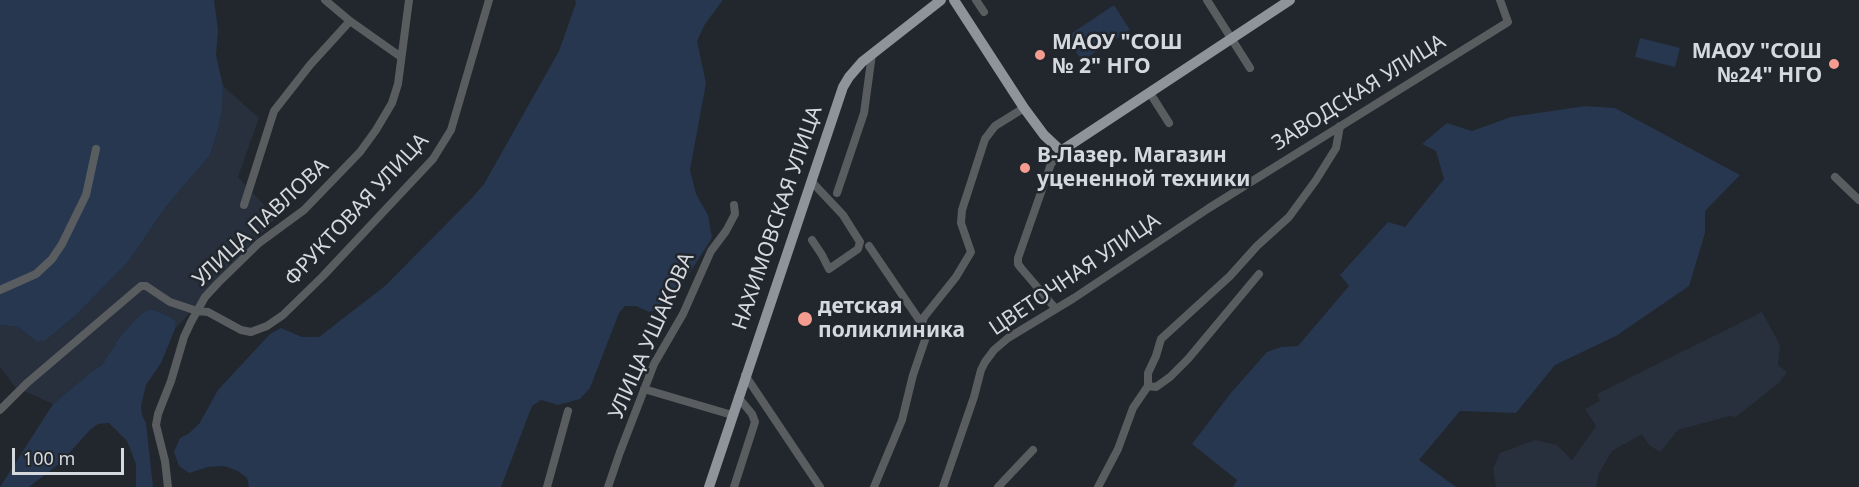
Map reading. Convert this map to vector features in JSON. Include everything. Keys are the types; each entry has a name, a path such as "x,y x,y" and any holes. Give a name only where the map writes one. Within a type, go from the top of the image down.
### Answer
{"main road":[{"name":"НАХИМОВСКАЯ УЛИЦА","path":"709,487 843,87 854,70 872,54 941,0"},
{"path":"954,0 1024,108 1044,135 1061,151 1290,0"}],"street":[{"path":"325,0 350,21 401,57"},
{"name":"УЛИЦА ПАВЛОВА","path":"0,410 27,383 136,288 146,286 170,302 197,311 205,297 259,243 304,210 360,152 392,103 398,84 409,0"},
{"name":"ФРУКТОВАЯ УЛИЦА","path":"197,311 208,312 241,330 251,332 267,326 283,315 323,276 433,159 452,130 489,0"},
{"path":"976,0 984,12"},
{"name":"ЗАВОДСКАЯ УЛИЦА","path":"1209,208 1508,22 1500,0"},
{"path":"1211,1 1250,68"},
{"path":"244,205 274,111 310,65 350,21"},
{"path":"837,193 864,113 872,54"},
{"path":"1150,93 1169,123"},
{"path":"922,324 924,317 956,278 971,252 961,223 962,210 985,139 995,126 1024,108"},
{"path":"1098,487 1118,449 1133,408 1148,386 1148,373 1161,339 1230,276 1257,246 1289,217 1336,148 1340,126"},
{"path":"0,290 36,274 52,259 86,195 96,150"},
{"path":"1055,308 1021,268 1018,258 1051,164 1061,151"},
{"path":"1835,177 1859,200"},
{"path":"811,181 843,215 860,242 858,249 829,269 812,240"},
{"name":"УЛИЦА УШАКОВА","path":"608,487 654,364 683,314 711,251 735,214 734,205"},
{"name":"ЦВЕТОЧНАЯ УЛИЦА","path":"943,487 984,362 994,350 1008,338 1074,298 1209,208"},
{"path":"869,246 922,324 926,337 913,375 902,420 874,487"},
{"path":"1148,386 1156,387 1188,359 1259,274"},
{"path":"168,487 165,462 156,425 184,337 197,311"},
{"path":"746,375 820,487"},
{"path":"644,389 732,415"},
{"path":"734,487 755,422 752,414 738,397"},
{"path":"547,487 568,411"},
{"path":"998,487 1033,450"}],"shaded area":[{"path":"0,0 214,0 218,30 216,55 223,86 222,110 210,155 165,208 128,262 76,315 45,341 36,341 18,327 0,325"},
{"path":"575,0 723,0 705,24 697,41 706,83 690,170 696,194 708,215 712,238 685,280 663,308 649,312 636,306 625,306 619,313 590,388 580,399 558,405 541,400 532,406 501,487 249,487 247,478 238,471 224,466 208,467 189,473 179,466 174,452 180,438 199,424 218,390 270,334 281,328 302,337 319,337 385,286 484,184 559,51 576,3"},
{"path":"1114,5 1130,30 1082,61 1066,37"},
{"path":"1640,38 1680,48 1675,67 1635,57"},
{"path":"223,86 259,118 238,177 276,218 175,329 175,321 167,315 150,309 141,314 121,335 102,365 53,404 15,387 0,367 0,325 18,327 36,341 45,341 76,315 128,262 165,208 210,155 219,126"},
{"path":"1585,106 1615,108 1740,175 1705,211 1705,233 1689,286 1616,336 1555,365 1516,413 1460,411 1419,460 1456,487 1233,487 1237,480 1192,444 1230,394 1267,352 1281,347 1298,346 1349,286 1340,275 1388,222 1405,227 1444,179 1436,151 1422,144 1447,123 1472,131 1511,117"},
{"path":"150,309 167,315 175,321 175,329 161,363 146,385 141,406 146,423 153,487 136,487 136,464 127,441 109,423 98,424 90,430 59,464 29,487 0,487 53,404 102,365 121,335 141,314"},
{"path":"1762,312 1780,345 1778,365 1787,372 1780,382 1736,417 1730,416 1678,430 1660,452 1649,445 1642,434 1612,451 1599,473 1596,487 1496,487 1493,468 1500,453 1535,440 1557,445 1572,460 1596,426 1585,409 1600,401 1597,394"}],"place":[{"name":"МАОУ \"СОШ № 2\" НГО","path":"1040,55"},
{"name":"МАОУ \"СОШ №24\" НГО","path":"1834,64"},
{"name":"В-Лазер. Магазин уцененной техники","path":"1025,168"},
{"name":"детская поликлиника","path":"805,319"}]}
